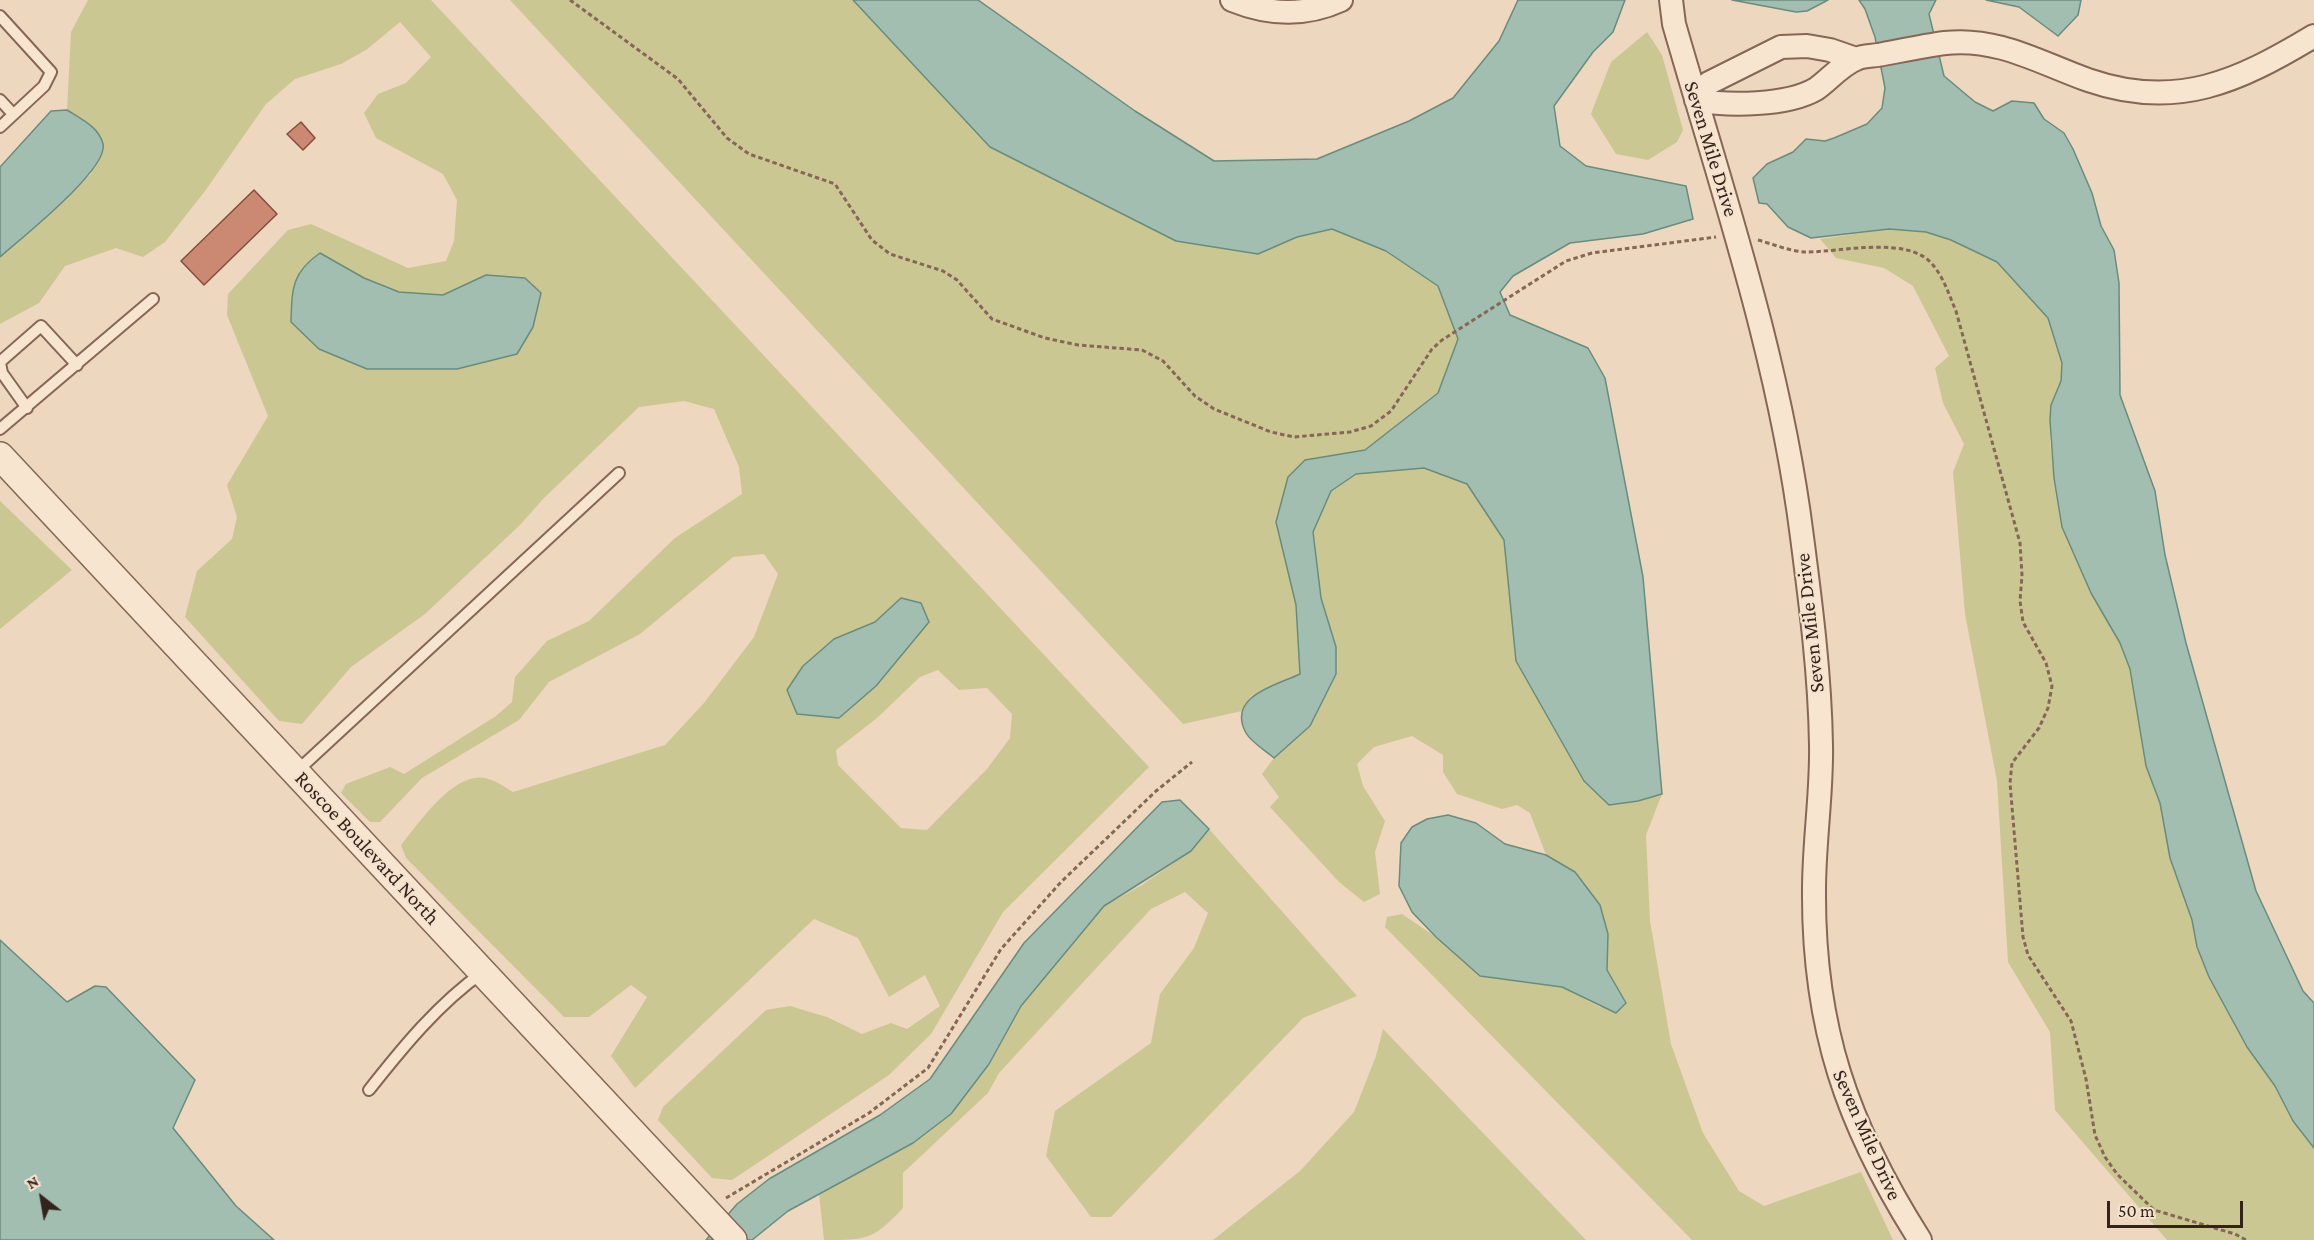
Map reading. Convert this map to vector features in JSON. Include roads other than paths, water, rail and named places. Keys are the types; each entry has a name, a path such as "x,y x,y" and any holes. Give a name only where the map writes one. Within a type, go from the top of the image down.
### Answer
{"street":[{"path":"1232,0 1273,12 1295,13 1316,9 1341,0"},
{"name":"Seven Mile Drive","path":"1671,0 1674,24 1763,330 1792,465 1812,627 1821,742 1814,931 1823,1019 1845,1096 1888,1188 1920,1240"},
{"path":"1867,57 1814,90 1784,100 1724,105 1696,100 1709,83 1781,47 1818,48 1867,57 1944,43 2003,47 2031,55 2088,80 2117,88 2178,92 2227,82 2263,66 2314,36"},
{"name":"Roscoe Boulevard North","path":"0,456 719,1225"}],"lane":[{"path":"0,16 51,72 44,86 0,127"},
{"path":"0,100 13,114"},
{"path":"0,429 153,299"},
{"path":"27,408 2,373 0,362 41,326 77,365"},
{"path":"296,772 619,473"},
{"path":"369,1090 406,1044 463,987 483,972"}]}
